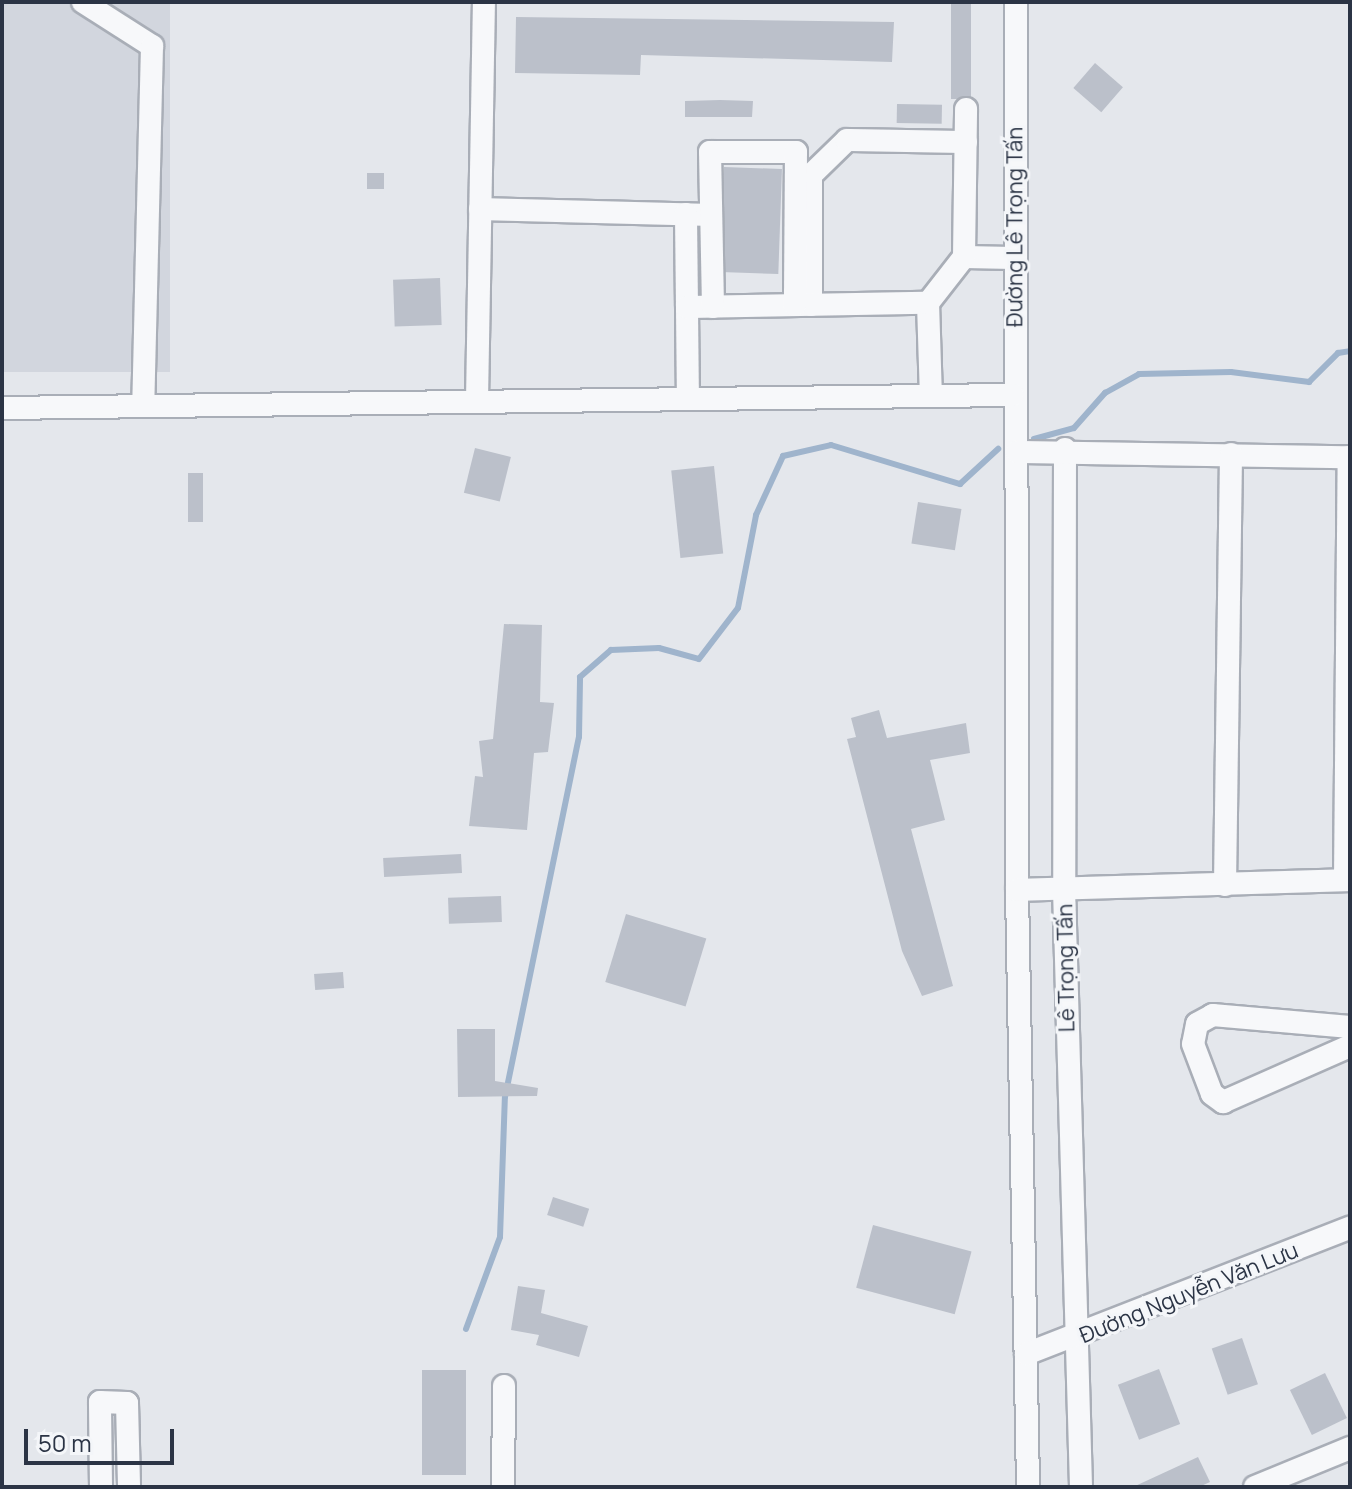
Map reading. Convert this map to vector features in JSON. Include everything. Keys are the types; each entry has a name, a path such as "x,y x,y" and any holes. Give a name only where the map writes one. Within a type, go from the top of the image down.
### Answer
{"street":[{"path":"83,2 152,46 143,404"},
{"path":"477,400 484,2"},
{"name":"Đường Lê Trọng Tấn","path":"1016,2 1013,395 1017,452"},
{"path":"931,396 928,303 964,257 966,109"},
{"path":"803,305 811,175 847,140 966,142"},
{"path":"713,307 710,152 796,152 803,305"},
{"path":"480,209 711,215"},
{"path":"686,214 688,398"},
{"path":"964,257 1014,258"},
{"path":"687,307 928,303"},
{"path":"2,408 1013,395"},
{"path":"1017,890 1347,880 1350,457 1065,449 1017,452 1017,890 1028,1487"},
{"name":"Lê Trọng Tấn","path":"1065,449 1064,889 1081,1487"},
{"path":"1225,885 1231,454"},
{"path":"1350,1027 1213,1015 1197,1024 1193,1044 1212,1094 1223,1102 1350,1046"},
{"name":"Đường Nguyễn Văn Lưu","path":"1026,1354 1076,1339 1350,1228"},
{"path":"503,1487 504,1386"},
{"path":"101,1487 100,1402 127,1403 129,1487"},
{"path":"1255,1487 1350,1448"}],"shaded area":[{"path":"2,2 170,2 170,372 2,372"}],"building":[{"path":"951,2 971,2 971,99 951,99"},
{"path":"516,17 894,22 892,62 641,55 640,75 515,73"},
{"path":"1095,63 1123,87 1101,112 1073,88"},
{"path":"685,101 753,101 752,117 685,117"},
{"path":"897,104 942,105 942,124 897,123"},
{"path":"724,167 782,169 778,274 720,272"},
{"path":"367,173 384,173 384,189 367,189"},
{"path":"440,278 442,325 395,327 393,280"},
{"path":"475,448 511,457 500,502 464,493"},
{"path":"714,466 723,554 680,558 671,470"},
{"path":"188,473 203,473 203,522 188,522"},
{"path":"918,502 961,509 955,550 911,543"},
{"path":"504,624 542,625 540,702 554,703 548,752 534,753 527,830 469,826 475,776 483,777 479,741 493,739"},
{"path":"879,710 887,738 966,723 970,753 930,760 945,820 911,829 953,986 922,996 902,951 847,739 856,737 851,718"},
{"path":"461,854 462,873 384,877 383,858"},
{"path":"501,896 502,922 449,924 448,898"},
{"path":"626,914 706,939 686,1006 605,982"},
{"path":"343,972 344,988 315,990 314,974"},
{"path":"457,1029 495,1029 495,1081 538,1088 537,1096 458,1097"},
{"path":"553,1197 589,1209 583,1227 547,1215"},
{"path":"873,1225 972,1251 955,1314 856,1288"},
{"path":"518,1286 545,1290 541,1313 588,1326 579,1357 536,1345 539,1335 511,1330"},
{"path":"1242,1338 1258,1384 1228,1395 1212,1348"},
{"path":"1159,1369 1180,1424 1139,1440 1118,1385"},
{"path":"422,1370 466,1370 466,1475 422,1475"},
{"path":"1325,1373 1347,1418 1312,1435 1290,1390"},
{"path":"1198,1457 1210,1482 1199,1487 1133,1487"}],"waterway":[{"path":"1034,439 1074,428 1105,393 1139,374 1231,372 1309,382 1338,353 1350,351"},
{"path":"466,1329 500,1237 505,1097 579,737 580,677 611,650 659,648 699,659 738,608 756,515 783,456 831,445 960,484 998,449"}]}
